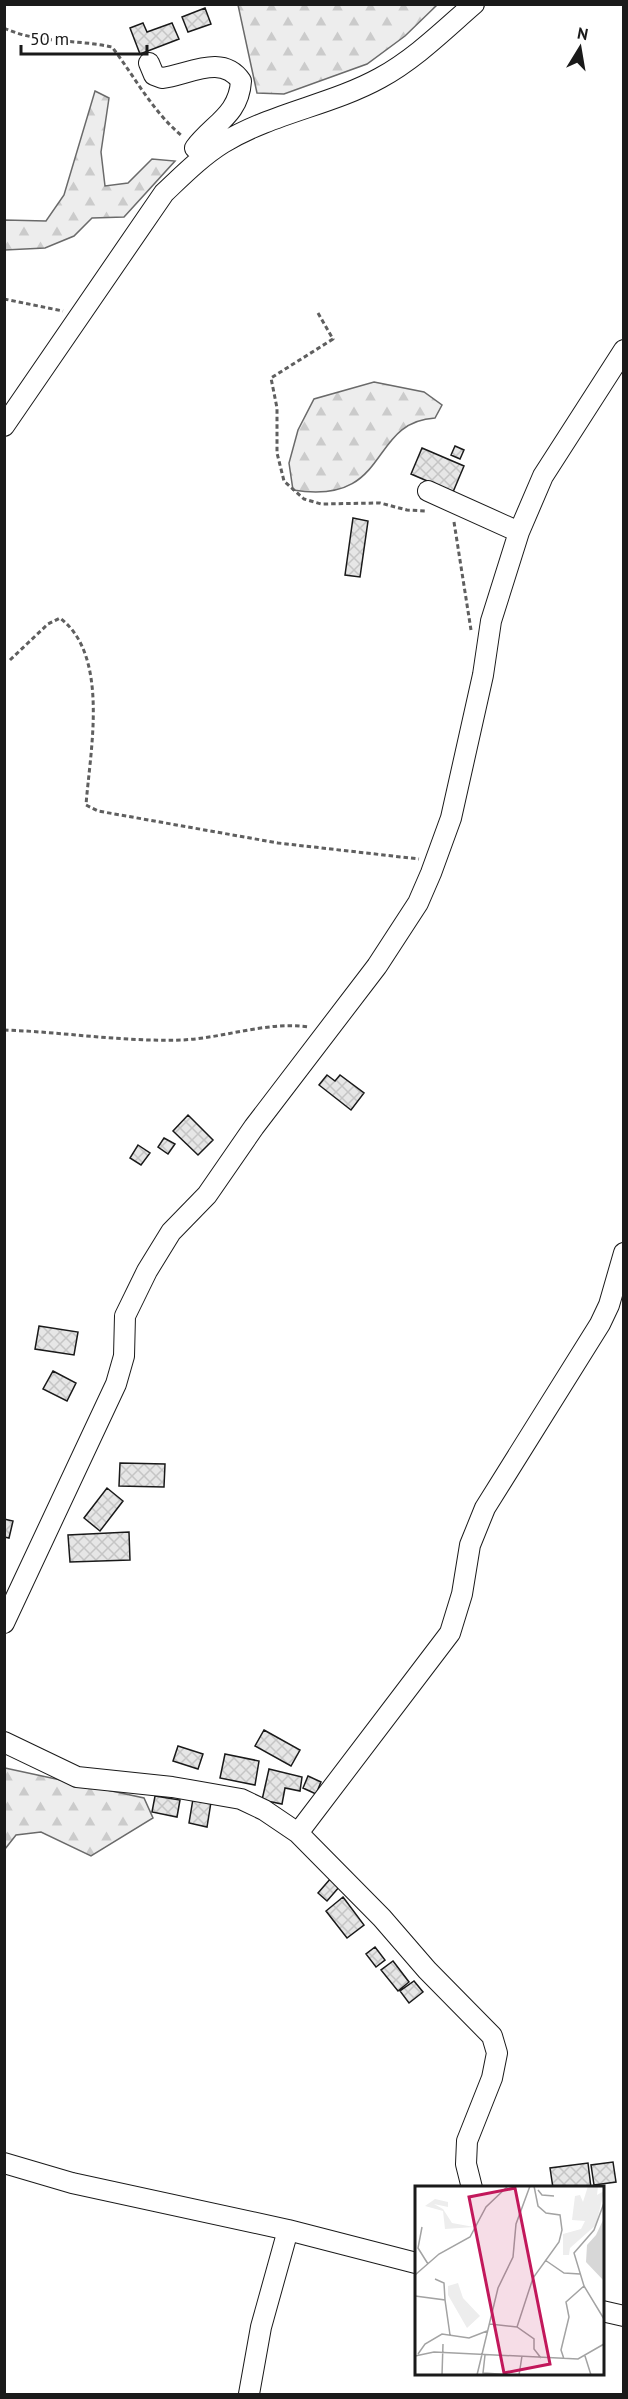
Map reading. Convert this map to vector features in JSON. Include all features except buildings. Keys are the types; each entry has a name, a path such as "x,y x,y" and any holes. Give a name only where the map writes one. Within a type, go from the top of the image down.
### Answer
{"street":[{"path":"4,426 164,193 189,169 222,143 255,127 379,79 398,67 474,4"},
{"path":"149,63 154,75 162,78 219,66 230,69 241,81 239,96 231,113 195,148"},
{"path":"4,1623 116,1384 124,1356 125,1316 147,1271 171,1232 207,1195 325,1032 383,957 418,903 451,818 486,655 491,621 519,532 543,476 624,350"},
{"path":"428,491 453,506 519,532"},
{"path":"298,1833 450,1633 462,1594 470,1545 485,1508 600,1324 609,1305 624,1253"},
{"path":"4,1742 77,1777 172,1787 241,1799 264,1810 298,1833 382,1918 427,1970 492,2036 497,2053 492,2078 467,2141 466,2164 472,2186"},
{"path":"4,2163 72,2183 288,2230 415,2262"},
{"path":"249,2394 261,2327 288,2230"},
{"path":"604,2311 624,2316"}],"path":[{"path":"4,28 16,34 63,43 112,47 170,126 195,148"},
{"path":"4,299 79,315"},
{"path":"318,313 333,339 271,378 278,408 277,453 284,481 304,499 321,504 367,502 407,510 453,506 469,626 486,655"},
{"path":"10,660 48,624 60,618 74,628 87,659 94,727 86,806 98,811 278,843 435,861"},
{"path":"4,1030 66,1033 129,1041 186,1040 280,1025 325,1032"}],"green space":[{"path":"238,4 437,5 405,36 367,64 284,94 257,93"},
{"path":"95,91 109,98 101,152 105,186 128,183 152,159 175,161 124,217 92,218 74,236 45,248 5,250 5,220 46,221 64,195"},
{"path":"374,382 424,392 442,405 435,418 413,423 398,433 364,475 347,486 325,492 293,490 289,463 298,430 314,399"},
{"path":"5,1768 144,1798 153,1818 91,1856 41,1832 16,1835 5,1849"}]}
